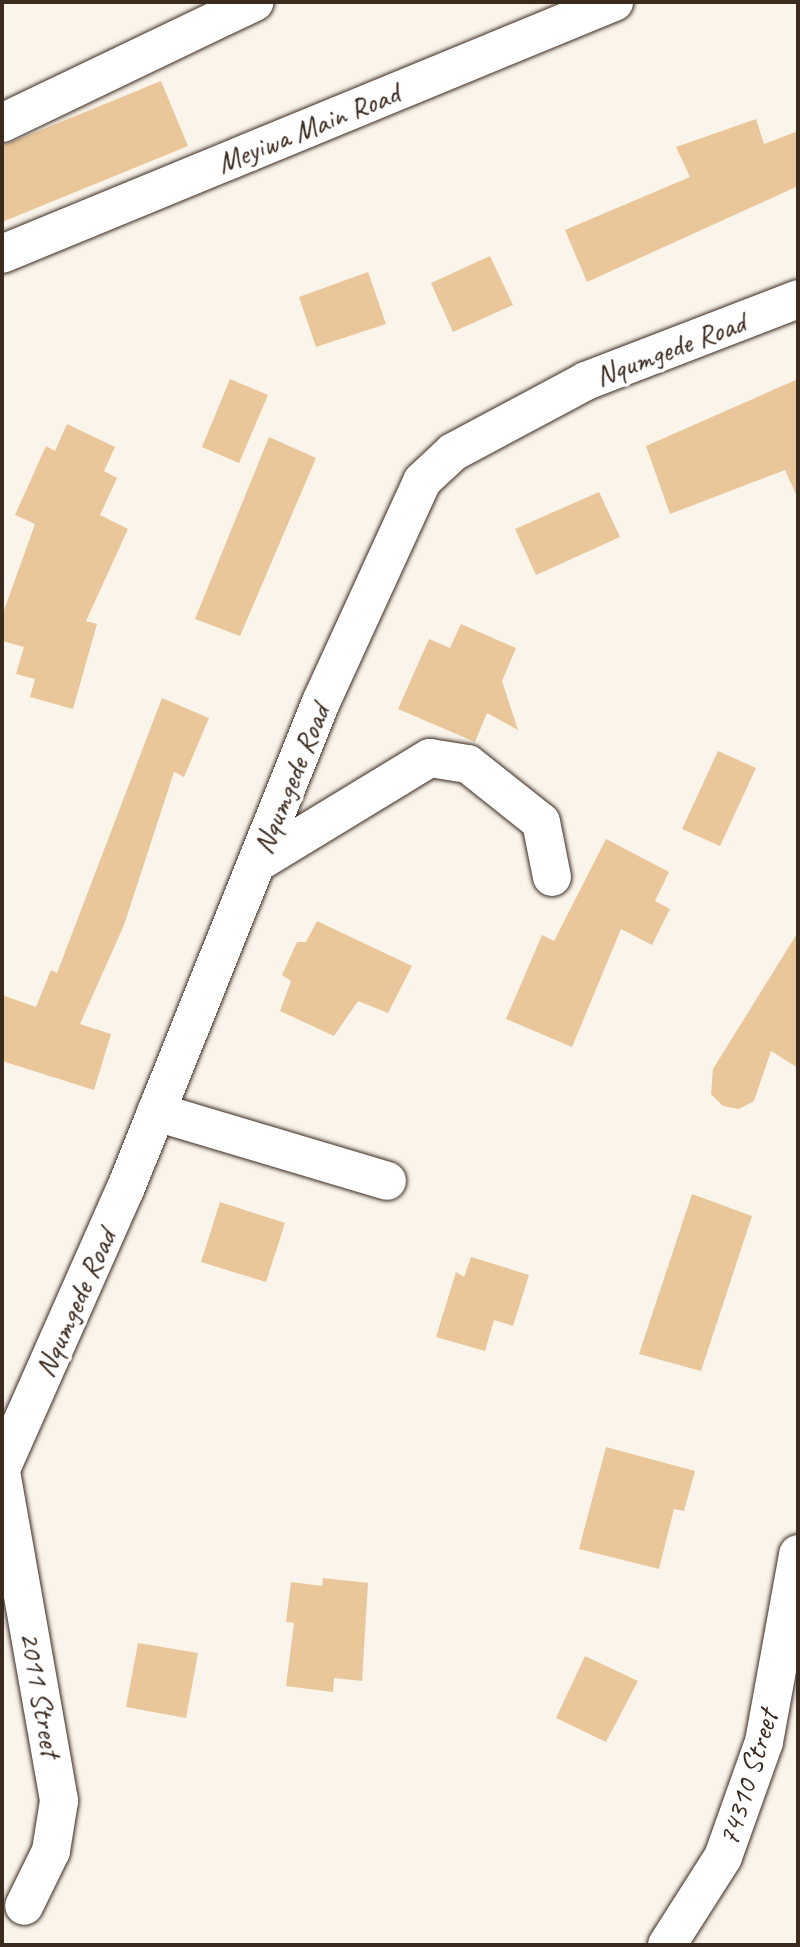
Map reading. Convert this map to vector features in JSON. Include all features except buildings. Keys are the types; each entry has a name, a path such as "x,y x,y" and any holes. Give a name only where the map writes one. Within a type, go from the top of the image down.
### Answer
{"street":[{"path":"2,122 256,2"},
{"name":"Meyiwa Main Road","path":"2,254 614,2"},
{"name":"Nqumgede Road","path":"2,1467 156,1112 399,521 422,481 453,452 586,381 798,299"},
{"path":"257,863 430,758 468,765 541,822 552,877"},
{"path":"156,1112 387,1181"},
{"name":"2011 Street","path":"2,1478 59,1801 51,1852 24,1906"},
{"name":"74310 Street","path":"674,1934 723,1857 764,1742 798,1554"},
{"path":"644,1945 674,1934"}]}
